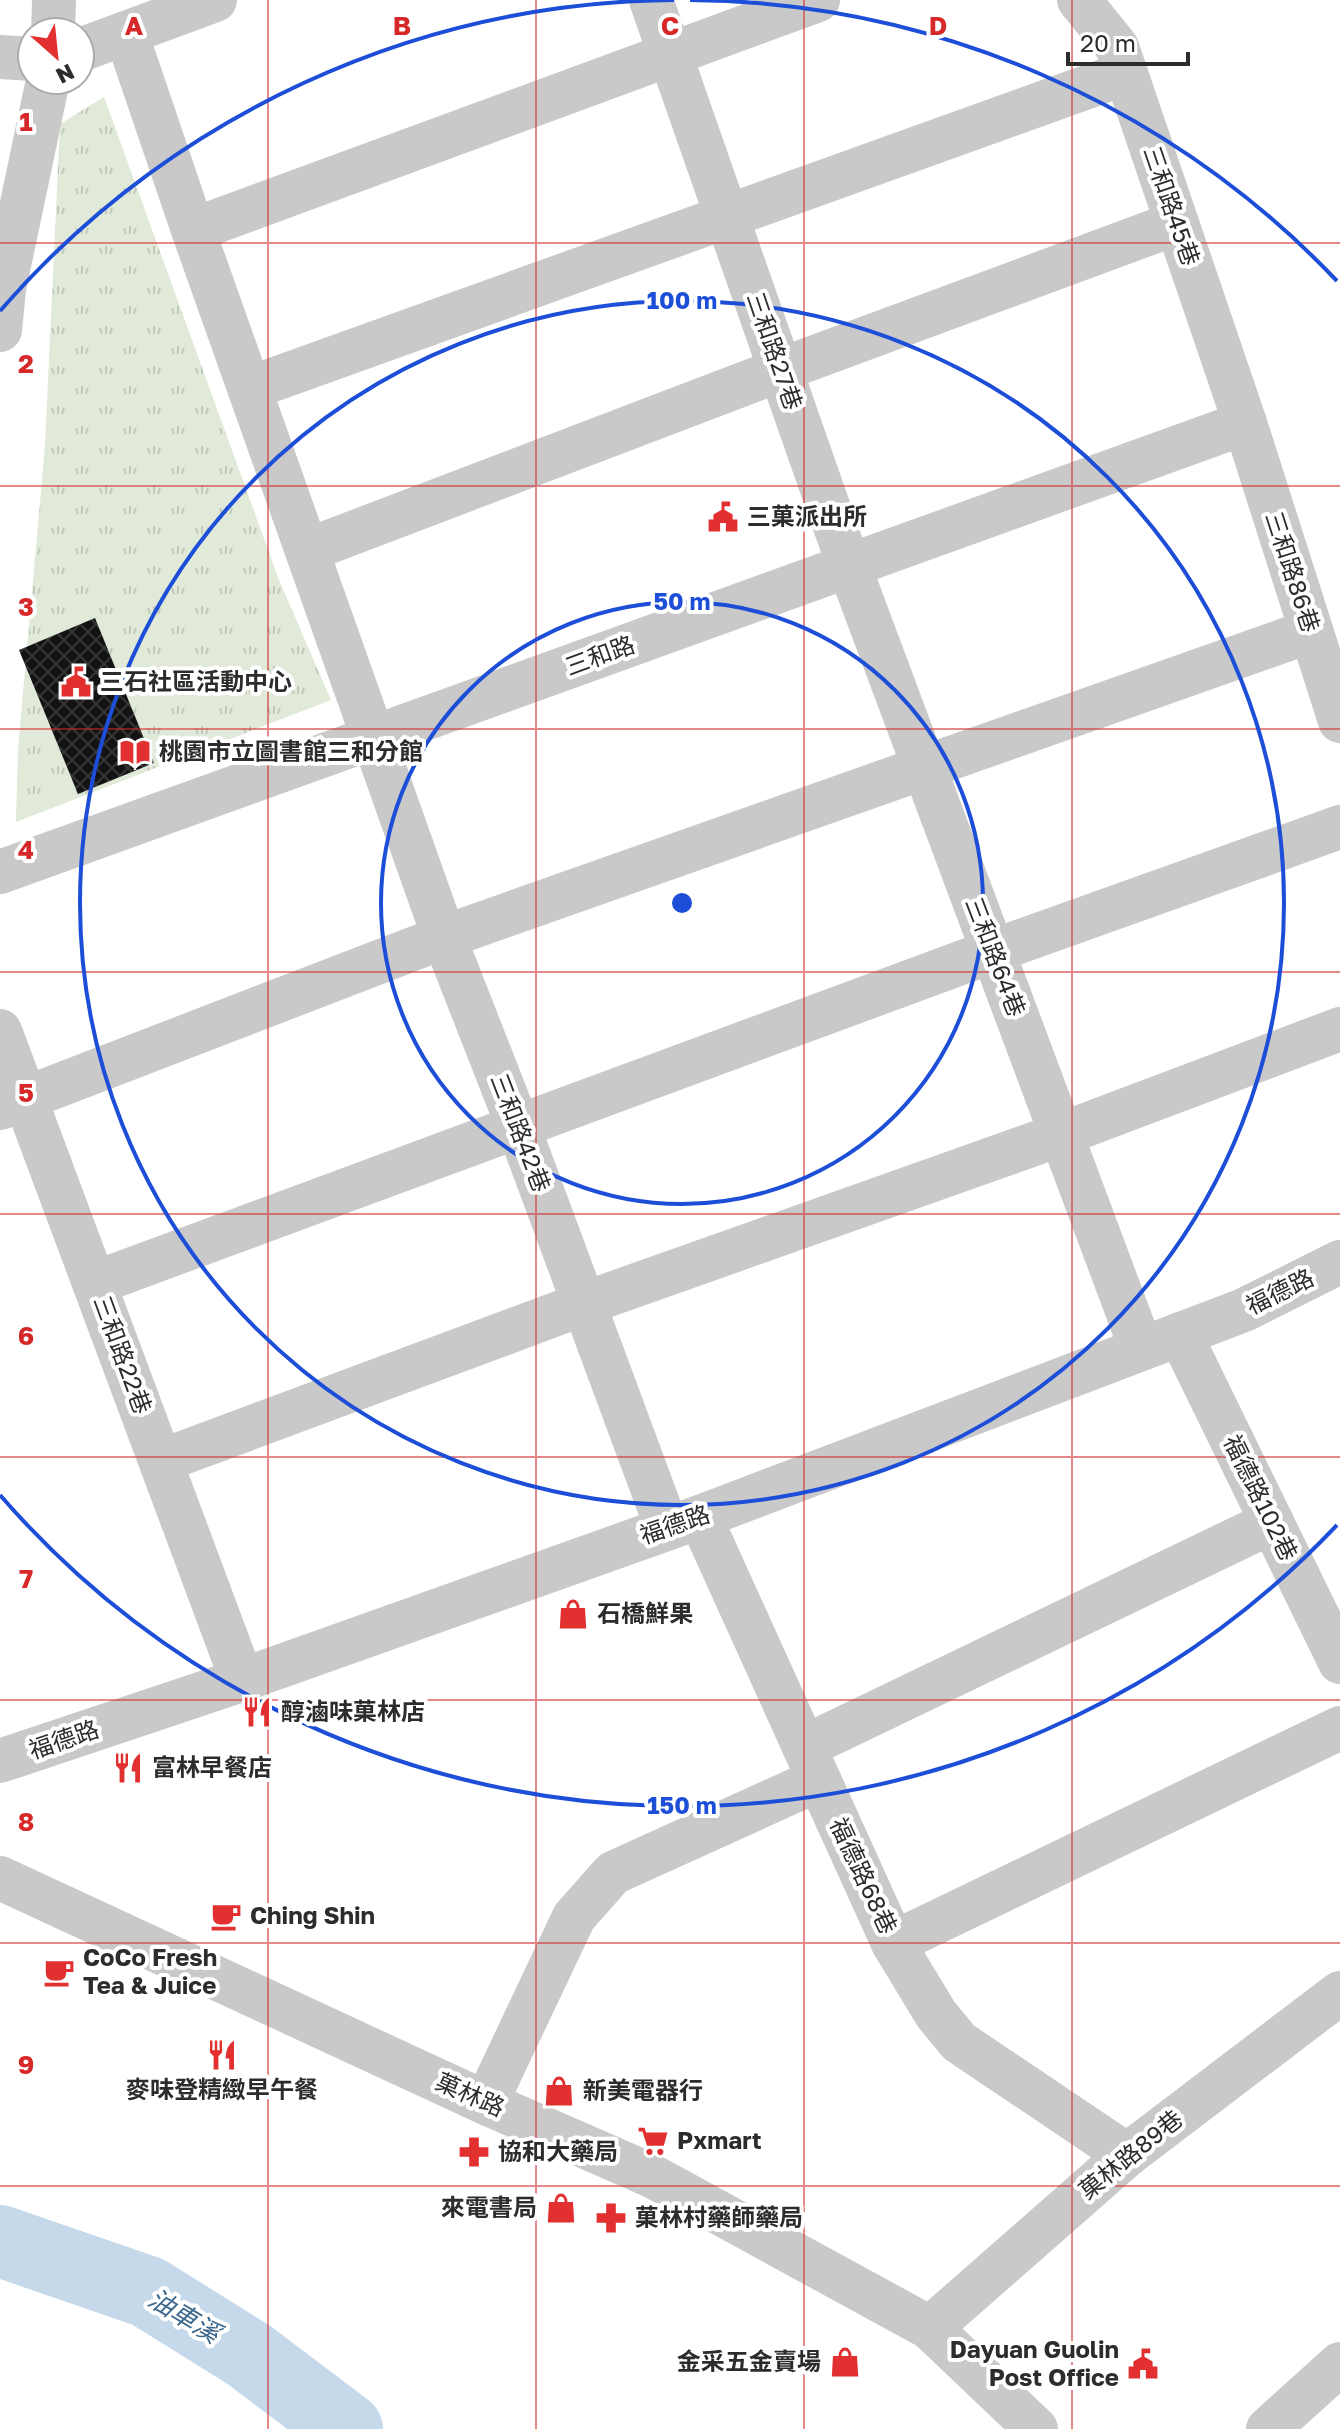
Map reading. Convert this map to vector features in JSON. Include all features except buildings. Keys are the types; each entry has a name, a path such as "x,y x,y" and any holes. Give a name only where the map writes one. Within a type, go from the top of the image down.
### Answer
{"street":[{"path":"96,44 215,0"},
{"name":"三和路27巷","path":"651,0 849,566"},
{"path":"193,230 818,0"},
{"name":"三和路45巷","path":"1079,0 1117,47 1245,423"},
{"name":"三和路42巷","path":"126,33 444,937 583,1304 684,1522"},
{"path":"250,388 1126,73"},
{"path":"1,302 45,96"},
{"path":"308,550 1177,223"},
{"name":"三和路","path":"0,872 1245,423"},
{"name":"三和路86巷","path":"1245,423 1340,721"},
{"name":"三和路64巷","path":"849,566 1062,1134 1161,1341"},
{"path":"13,1103 444,937 1311,631"},
{"path":"95,1283 993,951 1340,827"},
{"path":"161,1461 583,1304 1062,1134 1340,1029"},
{"name":"三和路22巷","path":"0,1031 13,1103 95,1283 242,1680"},
{"name":"福德路","path":"0,1761 242,1680 684,1522 1244,1310 1340,1262"},
{"name":"福德路102巷","path":"1161,1341 1272,1522 1340,1662"},
{"name":"福德路68巷","path":"684,1522 811,1763 893,1943 936,2014 959,2042 1127,2155"},
{"path":"486,2103 574,1917 613,1873 811,1763 1272,1522"},
{"path":"893,1943 1340,1728"},
{"name":"菓林路","path":"0,1878 486,2103 650,2175 930,2328 1036,2429"},
{"name":"菓林路89巷","path":"930,2328 1127,2155 1340,1993"},
{"path":"1268,2429 1340,2364"}],"green space":[{"path":"104,97 279,580 331,700 16,822 18,749 45,446 60,124"}],"waterway":[{"name":"油車溪","path":"0,2241 148,2292 249,2355 347,2429"}],"place":[{"name":"三菓派出所","path":"723,517"},
{"name":"三石社區活動中心","path":"76,682"},
{"name":"桃園市立圖書館三和分館","path":"135,752"},
{"name":"石橋鮮果","path":"573,1614"},
{"name":"醇滷味菓林店","path":"257,1712"},
{"name":"富林早餐店","path":"128,1768"},
{"name":"Ching Shin","path":"226,1916"},
{"name":"CoCo Fresh Tea & Juice","path":"59,1972"},
{"name":"麥味登精緻早午餐","path":"222,2055"},
{"name":"新美電器行","path":"559,2091"},
{"name":"Pxmart","path":"653,2141"},
{"name":"協和大藥局","path":"474,2152"},
{"name":"來電書局","path":"561,2208"},
{"name":"菓林村藥師藥局","path":"611,2218"},
{"name":"金采五金賣場","path":"845,2362"},
{"name":"Dayuan Guolin Post Office","path":"1143,2364"}]}
